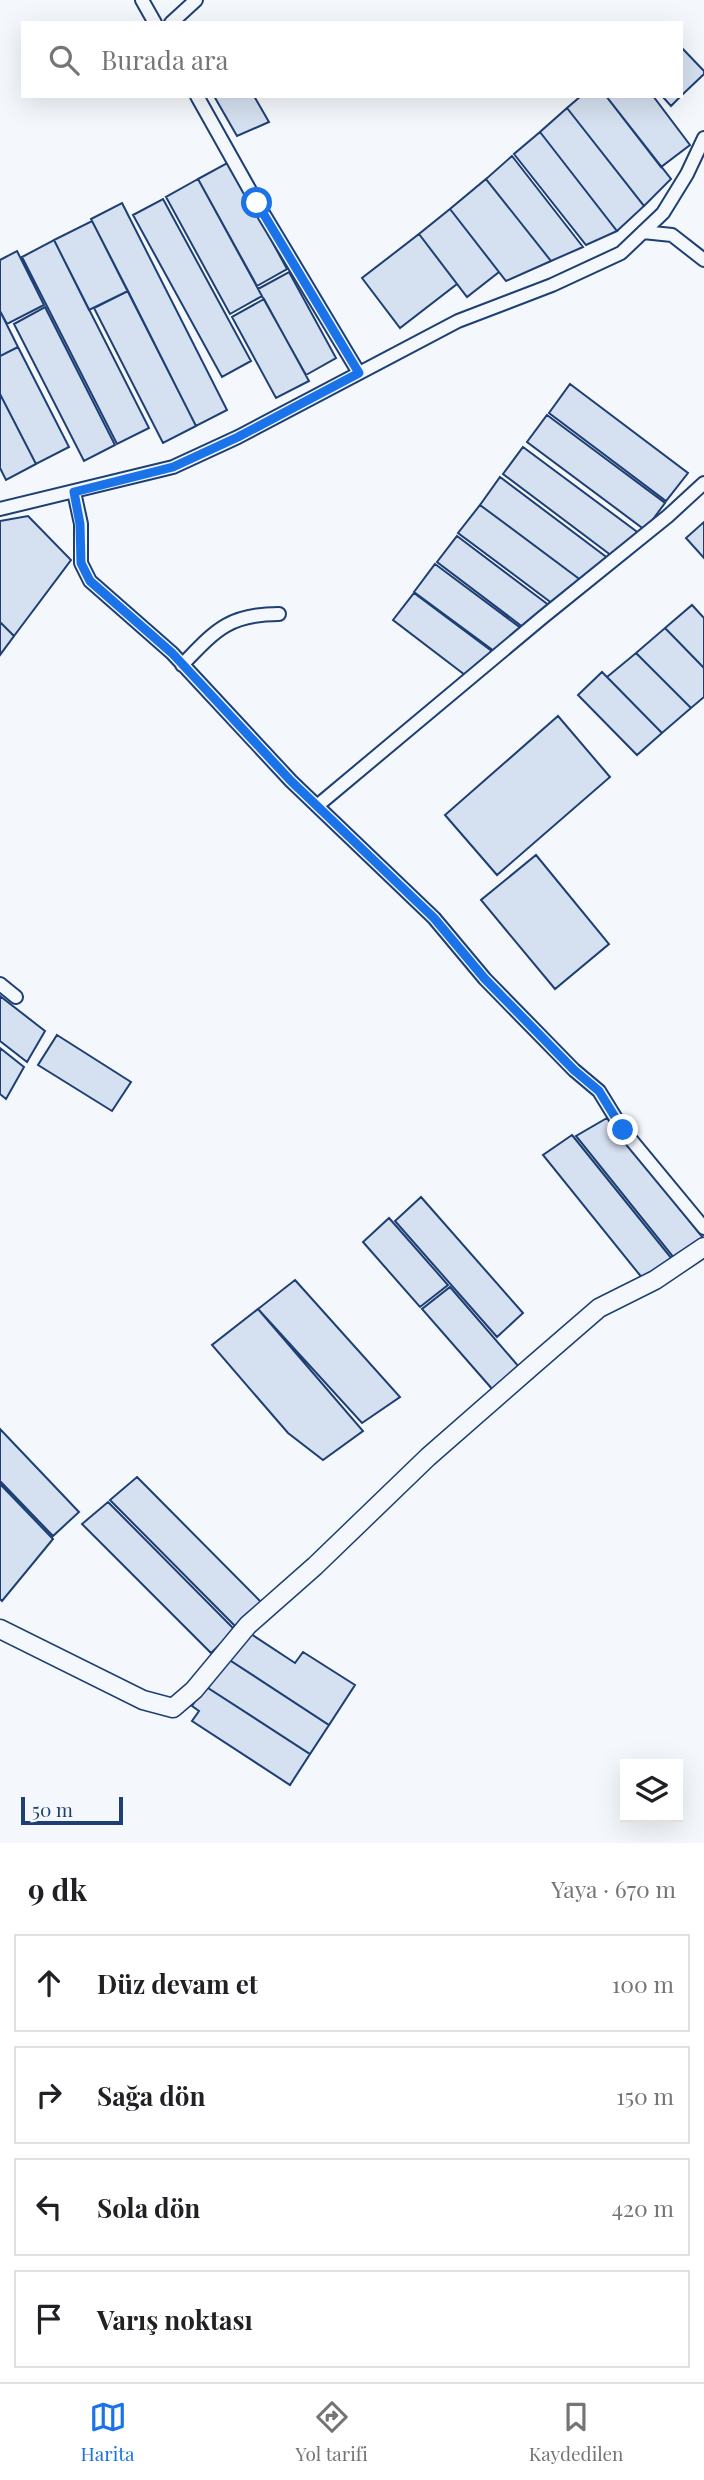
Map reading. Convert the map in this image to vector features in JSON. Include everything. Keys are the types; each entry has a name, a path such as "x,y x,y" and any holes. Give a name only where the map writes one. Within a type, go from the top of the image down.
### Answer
{"street":[{"path":"142,0 154,21"},
{"path":"173,21 196,0"},
{"path":"198,98 257,203 359,373"},
{"path":"0,509 173,467 238,437 458,321 552,285 621,253 663,213 687,174 704,138"},
{"path":"643,232 672,234 704,260"},
{"path":"317,806 668,516 704,482"},
{"path":"74,492 80,524 81,563 90,581 172,653 317,806 434,918 485,979 574,1070 599,1091 623,1130 704,1228"},
{"path":"182,665 227,623 256,614 279,614"},
{"path":"0,984 16,998"},
{"path":"0,1629 143,1700 173,1708 194,1690 248,1625 315,1566 428,1457 532,1366 599,1308 656,1280 704,1247"}],"building":[{"path":"683,49 704,71 683,94"},
{"path":"215,98 255,98 269,122 237,136"},
{"path":"579,98 608,98 671,179 644,206 567,108"},
{"path":"608,98 655,98 690,145 661,167"},
{"path":"664,98 679,98 671,106"},
{"path":"567,108 644,206 617,231 540,132"},
{"path":"540,132 617,231 586,245 514,154"},
{"path":"512,156 583,247 551,261 486,179"},
{"path":"229,162 287,269 257,286 198,179"},
{"path":"198,179 262,296 230,314 166,197"},
{"path":"486,179 551,261 506,281 450,209"},
{"path":"163,199 251,361 222,377 133,215"},
{"path":"122,203 227,410 196,426 91,219"},
{"path":"450,209 499,272 467,297 419,234"},
{"path":"92,221 128,291 89,310 54,240"},
{"path":"419,234 457,284 400,328 362,278"},
{"path":"54,240 149,428 117,444 22,257"},
{"path":"17,251 44,305 7,324 0,311 0,260"},
{"path":"289,272 336,358 306,375 258,289"},
{"path":"128,291 196,426 163,443 94,308"},
{"path":"264,299 309,381 276,398 232,317"},
{"path":"45,307 115,445 84,461 14,324"},
{"path":"0,311 18,347 0,356"},
{"path":"18,347 69,447 36,464 0,394 0,356"},
{"path":"570,384 688,473 666,501 549,413"},
{"path":"0,394 36,464 6,480 0,468"},
{"path":"547,415 665,503 645,530 527,442"},
{"path":"523,447 640,534 612,556 503,474"},
{"path":"500,477 609,559 582,581 480,505"},
{"path":"480,505 582,581 553,604 458,533"},
{"path":"28,516 71,560 14,636 0,622 0,521"},
{"path":"704,522 704,558 686,538"},
{"path":"457,536 550,606 524,628 437,562"},
{"path":"435,564 522,629 494,651 414,592"},
{"path":"414,593 493,652 465,675 393,620"},
{"path":"692,605 704,618 704,668 665,628"},
{"path":"0,622 14,636 0,655"},
{"path":"665,628 704,668 704,697 691,708 636,653"},
{"path":"636,653 691,708 662,733 607,677"},
{"path":"602,672 662,733 637,755 578,695"},
{"path":"558,716 610,777 497,875 445,815"},
{"path":"536,855 609,944 555,989 481,900"},
{"path":"0,996 45,1031 27,1062 0,1041"},
{"path":"57,1035 131,1082 112,1111 38,1065"},
{"path":"0,1048 24,1067 6,1099 0,1094"},
{"path":"607,1118 703,1238 674,1258 576,1136"},
{"path":"572,1135 672,1259 643,1279 543,1155"},
{"path":"421,1197 523,1313 497,1337 395,1221"},
{"path":"389,1218 448,1285 420,1307 363,1242"},
{"path":"295,1280 400,1397 362,1423 258,1309"},
{"path":"450,1287 520,1368 493,1390 422,1309"},
{"path":"258,1309 363,1431 323,1460 288,1433 212,1345"},
{"path":"0,1429 79,1512 53,1536 0,1481"},
{"path":"137,1477 262,1603 237,1628 110,1500"},
{"path":"0,1484 53,1539 2,1601 0,1599"},
{"path":"108,1502 235,1630 211,1653 82,1524"},
{"path":"251,1634 295,1663 303,1652 355,1685 329,1725 228,1659"},
{"path":"228,1659 329,1725 310,1754 208,1688"},
{"path":"205,1686 310,1754 290,1785 192,1721 199,1711 192,1706"}],"route":[{"path":"257,203 359,373 238,437 173,467 74,492 80,524 81,563 90,581 172,653 291,781 434,918 485,979 574,1070 599,1091 623,1130"}]}
